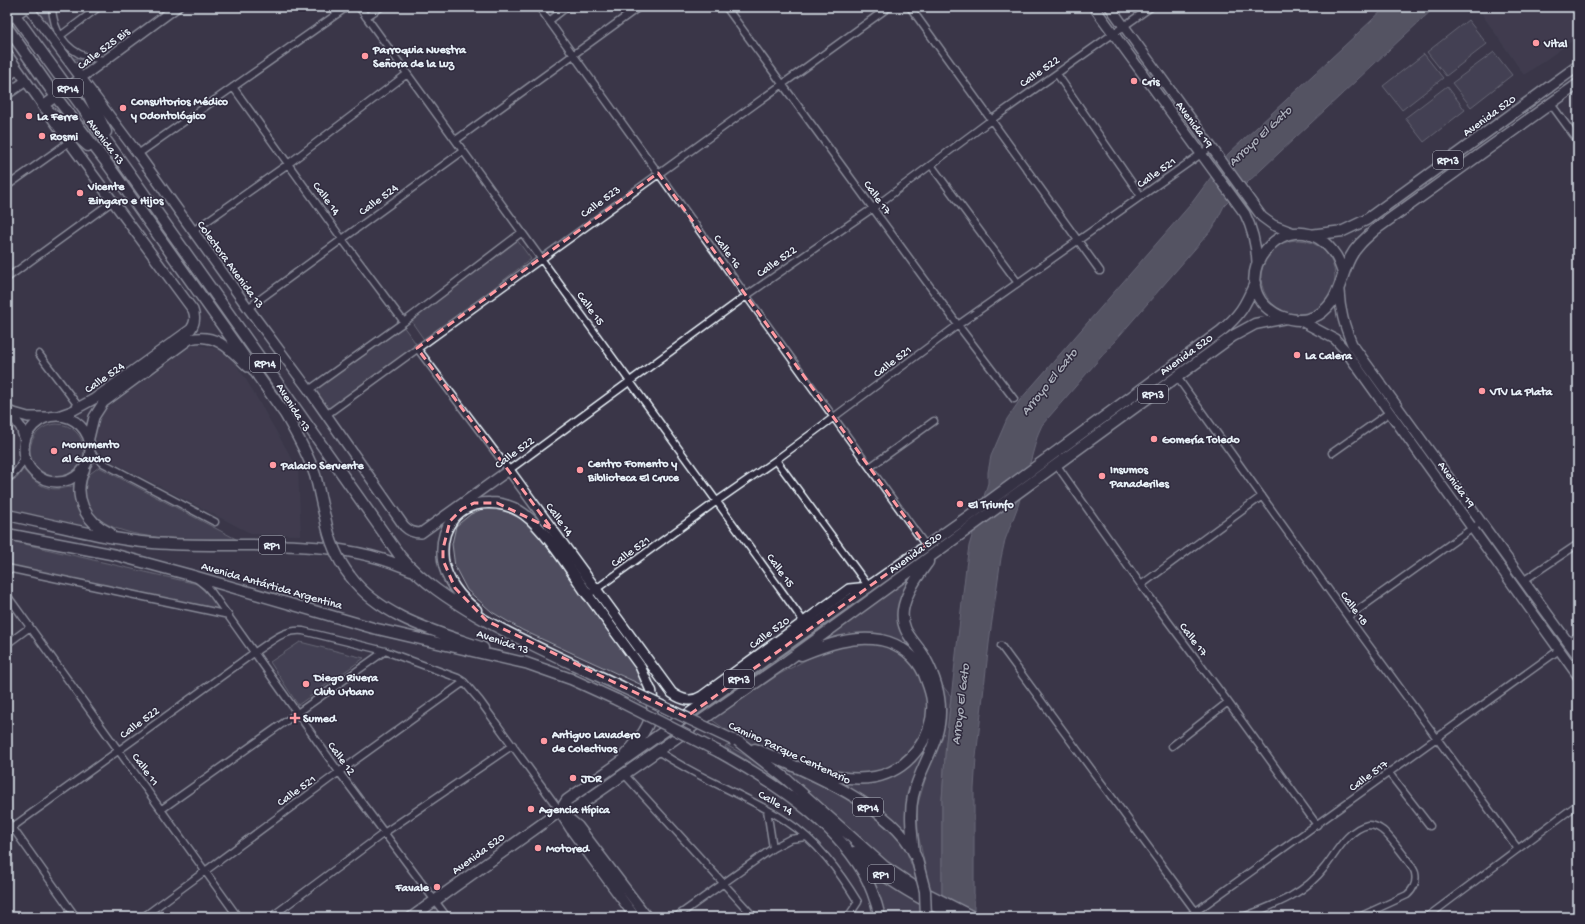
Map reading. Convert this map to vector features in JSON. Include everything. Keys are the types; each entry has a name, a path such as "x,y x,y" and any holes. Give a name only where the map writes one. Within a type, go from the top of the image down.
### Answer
{"main road":[{"name":"Avenida 13","path":"10,14 68,88 116,154 400,556 414,572 444,596 486,621 563,660 624,688"},
{"name":"Avenida 13","path":"7,27 56,97 106,162 259,376 293,427 311,465 318,486 324,517 334,550 342,565 364,592 400,616 428,628 571,679 618,700 719,752 766,780 806,809 829,830"},
{"name":"Avenida 520","path":"1310,235 1343,231 1366,220 1578,66"},
{"path":"81,79 116,154"},
{"name":"RP13","path":"1343,273 1337,256 1325,243 1310,235 1294,233 1282,236 1263,252 1257,262 1254,283 1258,295 1265,305 1275,313 1286,318 1301,321 1317,315 1330,305 1339,290 1343,273 1357,247 1376,229 1578,84"},
{"path":"43,106 106,162"},
{"name":"Avenida 520","path":"412,917 560,811 567,800 966,518 1221,331 1236,318 1244,308 1254,283"},
{"name":"Avenida 520","path":"560,811 574,810 784,663 1233,336 1250,327 1267,321 1286,318"},
{"path":"84,470 79,485 81,503 84,510 90,519 100,528 127,540"},
{"path":"486,621 481,614 468,604 458,592 450,580 443,560 445,536 450,521 462,509 474,504 497,503 511,507 524,514 544,533 588,595"},
{"name":"Avenida Antártida Argentina","path":"7,515 127,540 155,543 319,546 364,554 389,561 414,572"},
{"name":"Avenida Antártida Argentina","path":"7,534 116,556 190,575 373,628 529,664"},
{"path":"914,853 911,831 911,806 916,786 936,739 940,719 940,710 933,677 925,657 909,638 903,617 905,603 910,591 933,555"},
{"path":"784,663 842,641 869,638 888,641 903,648 919,665 928,686 932,702 930,722 922,742 908,761 894,770 874,777 854,779 798,767"},
{"name":"Camino Parque Centenario","path":"624,688 736,741 798,767 862,802 892,826 914,853 920,868 925,891 926,917"},
{"path":"610,771 632,747 648,726 652,713 651,691"},
{"name":"RP1","path":"736,741 785,778 885,867 918,889 955,917"},
{"path":"829,830 848,850 863,872 880,917"},
{"name":"RP1","path":"829,830 860,858 909,892 973,917"}],"street":[{"path":"10,14 27,7"},
{"name":"Colectora Avenida 13","path":"27,7 138,154 248,308 309,390 404,526 415,533"},
{"path":"52,7 53,20 60,36 72,50 88,58 106,60"},
{"path":"60,36 99,7"},
{"name":"Calle 525 Bis","path":"43,106 177,7"},
{"path":"138,154 347,7"},
{"name":"Calle 15","path":"359,7 804,622"},
{"path":"366,18 381,7"},
{"name":"Calle 16","path":"539,7 926,546"},
{"path":"549,21 568,7"},
{"path":"456,140 639,7"},
{"name":"Calle 17","path":"726,7 958,325 1014,399"},
{"name":"Calle 523","path":"326,415 888,7"},
{"path":"910,7 1100,271"},
{"name":"Avenida 19","path":"1094,7 1245,214 1251,226 1256,243 1257,262"},
{"name":"Avenida 19","path":"1110,7 1262,217 1273,225 1294,233"},
{"name":"Calle 522","path":"415,533 421,533 746,296 873,208 991,120 1151,7"},
{"path":"7,54 43,106 113,201 7,278"},
{"path":"7,77 17,69"},
{"path":"193,231 288,164 407,74"},
{"path":"1057,74 1140,196"},
{"path":"7,94 26,81"},
{"name":"Calle 14","path":"233,87 342,239 404,322"},
{"path":"1551,104 1578,141"},
{"path":"7,186 69,142"},
{"name":"Calle 521","path":"588,595 776,460 958,325 1077,240 1202,154 1211,146"},
{"name":"Calle 524","path":"248,308 464,151"},
{"path":"931,165 1018,283"},
{"name":"Calle 524","path":"58,416 79,408 94,399 191,329 195,321 193,310 113,201"},
{"path":"309,390 404,322 522,232"},
{"name":"Avenida 19","path":"1339,290 1343,323 1352,344 1578,656"},
{"name":"Avenida 19","path":"1301,321 1335,339 1345,350 1473,527 1578,676"},
{"name":"Calle 524","path":"89,438 94,418 103,403 190,339 207,338 217,341 225,346 259,376"},
{"name":"Calle 14","path":"417,348 509,470 672,693 686,700"},
{"path":"39,354 79,408"},
{"name":"Calle 18","path":"1177,377 1348,617 1518,849"},
{"name":"RP1","path":"9,412 28,417 58,416 77,421 82,426 89,438 91,453 89,462 84,470"},
{"name":"RP1","path":"9,412 20,428 25,440"},
{"path":"1332,453 1390,412"},
{"path":"7,478 11,477 22,464 25,440 30,430 37,422 47,417"},
{"path":"870,467 934,421"},
{"path":"91,453 103,463 215,522"},
{"path":"24,454 29,466 37,476 49,481 62,482 74,478 84,470"},
{"path":"776,460 869,587"},
{"name":"Calle 17","path":"1056,464 1141,585 1317,825"},
{"path":"1141,585 1262,496"},
{"path":"1348,617 1481,522"},
{"path":"1523,580 1578,544"},
{"path":"7,568 228,616"},
{"name":"Calle 12","path":"190,575 207,586 384,834 448,917"},
{"name":"Calle 520","path":"686,700 695,701 849,589 869,587"},
{"name":"Calle 11","path":"7,595 162,809 204,871 238,917"},
{"path":"588,595 640,666 651,691"},
{"path":"7,644 30,627"},
{"name":"Calle 522","path":"10,830 255,652 285,632 293,630 303,631 385,651"},
{"path":"1568,643 1578,636"},
{"path":"1001,646 1193,915"},
{"name":"Calle 517","path":"1193,915 1559,650"},
{"path":"162,809 385,651 447,673 464,682 513,745 560,811 572,832 635,917"},
{"name":"Calle 521","path":"143,917 339,772 464,682"},
{"path":"1172,746 1228,702"},
{"path":"271,917 384,834 513,745"},
{"name":"Calle 14","path":"658,751 678,765 788,822 806,837 827,857 858,902 848,917"},
{"path":"1389,773 1430,826"},
{"path":"624,774 754,917"},
{"path":"1427,917 1578,804"},
{"path":"767,810 773,848"},
{"path":"560,811 578,826 647,917"},
{"path":"7,820 10,830 76,917"},
{"path":"1243,917 1284,900 1308,885 1324,869 1348,837 1354,832 1369,825 1376,826 1384,830 1413,867 1416,878 1411,891 1407,895 1359,917"},
{"path":"676,917 773,848 790,839 806,837"},
{"path":"278,911 283,917"}],"highlighted area":[{"path":"658,173 926,546 686,717 487,621 455,588 443,560 443,549 450,521 462,509 474,503 497,503 552,529 417,348"}],"shaded area":[{"path":"38,7 48,7 58,36 73,58 95,63 82,72 35,9"},
{"name":"Vital","path":"1477,7 1578,7 1578,37 1524,75"},
{"path":"1468,20 1487,44 1446,76 1427,52"},
{"path":"1494,52 1512,75 1471,107 1452,83"},
{"path":"1424,54 1443,78 1402,110 1383,86"},
{"path":"1447,86 1465,110 1424,142 1405,118"},
{"path":"517,240 531,259 425,341 411,321"},
{"path":"1298,240 1312,243 1324,251 1332,263 1335,277 1332,291 1324,303 1312,311 1298,314 1284,311 1272,303 1264,291 1261,277 1264,263 1272,251 1284,243"},
{"path":"403,326 417,345 329,409 314,390"},
{"path":"194,344 226,351 244,376 298,469 301,535 252,534 107,459 98,448 95,434 97,420 106,409"},
{"path":"52,424 62,424 76,432 82,441 84,451 82,461 76,470 62,478 52,478 42,473 35,466 30,456 30,446 35,436 42,429"},
{"path":"99,467 236,539 175,539 128,532 109,525 94,514 85,495 87,476"},
{"path":"23,469 35,481 46,488 60,489 76,485 76,500 79,510 85,519 96,530 7,511 7,483 17,478"},
{"path":"498,507 520,516 535,530 636,668 644,686 522,630 492,612 467,590 455,567 452,544 456,526 471,514 484,508"},
{"path":"7,540 197,584 229,615 7,565"},
{"path":"919,569 909,584 899,610 900,628 903,637 929,674 933,684 936,712 930,742 915,779 909,799 906,834 898,824 870,801 827,779 859,783 878,781 898,773 913,760 924,743 931,724 934,704 931,684 923,666 909,650 901,644 895,640 877,635 860,635 819,644"},
{"name":"Diego Rivera Club Urbano","path":"300,642 364,658 298,705 270,662"},
{"path":"866,642 894,647 916,668 928,697 927,718 919,741 903,760 881,773 847,778 804,766 739,739 712,720 778,675 822,651"},
{"path":"937,679 951,696 942,800 942,898 896,871 772,763 832,790 869,812 904,845 913,869 925,866 918,834 917,807 929,766"},
{"path":"726,745 743,754 776,776 805,801 725,747"},
{"path":"870,871 942,914 942,917 885,917 869,872"}],"water":[{"name":"Arroyo El Gato","path":"1386,7 1435,7 1224,206 1213,228 1042,425 1038,434 1018,506 1005,540 990,635 976,757 974,789 974,917 942,917 942,800 946,742 966,567 969,546 988,483 988,472 991,456 1007,419 1020,400 1191,204 1228,154"}],"place":[{"name":"Vital","path":"1536,43"},
{"name":"Parroquia Nuestra Señora de la Luz","path":"365,56"},
{"name":"Cris","path":"1134,81"},
{"name":"Consultorios Médico y Odontológico","path":"123,108"},
{"name":"La Ferre","path":"29,116"},
{"name":"Rosmi","path":"42,136"},
{"name":"Vicente Zingaro e Hijos","path":"80,193"},
{"name":"La Calera","path":"1297,355"},
{"name":"VTV La Plata","path":"1482,391"},
{"name":"Gomería Toledo","path":"1154,439"},
{"name":"Monumento al Gaucho","path":"54,451"},
{"name":"Palacio Servente","path":"273,465"},
{"name":"Centro Fomento y Biblioteca El Cruce","path":"580,470"},
{"name":"Insumos Panaderiles","path":"1102,476"},
{"name":"El Triunfo","path":"960,504"},
{"name":"Diego Rivera Club Urbano","path":"306,684"},
{"name":"Sumed","path":"295,718"},
{"name":"Antiguo Lavadero de Colectivos","path":"544,741"},
{"name":"JDR","path":"573,778"},
{"name":"Agencia Hípica","path":"531,809"},
{"name":"Motored","path":"538,848"},
{"name":"Favale","path":"437,887"}]}
